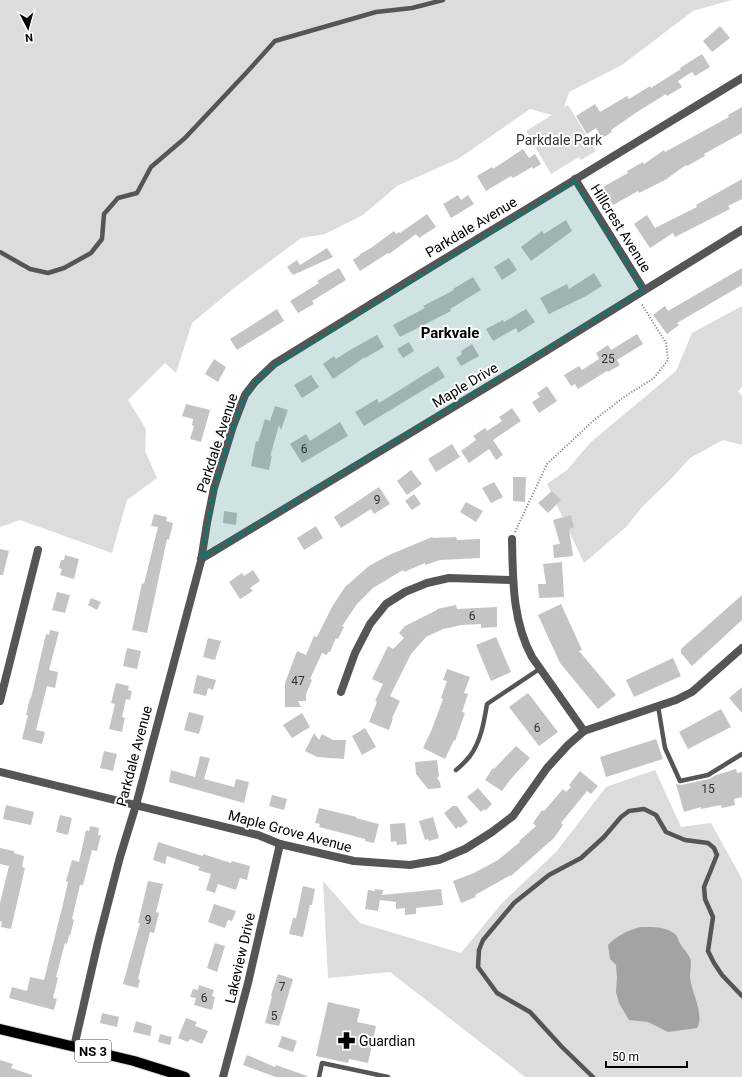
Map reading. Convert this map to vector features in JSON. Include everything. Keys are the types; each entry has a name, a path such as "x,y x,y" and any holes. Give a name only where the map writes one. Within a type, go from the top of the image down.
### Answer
{"main road":[{"name":"NS 3","path":"0,1029 134,1061 185,1077"}],"street":[{"name":"Parkdale Avenue","path":"74,1047 98,942 122,850 136,805 200,559 214,488 245,395 264,372 274,364 422,272 742,78"},
{"name":"Hillcrest Avenue","path":"575,179 644,290"},
{"name":"Maple Drive","path":"200,559 513,371 742,230"},
{"path":"512,539 514,592 519,625 526,645 542,671 584,730"},
{"path":"0,701 38,550"},
{"path":"341,692 355,653 370,624 386,604 405,592 427,583 449,578 514,580"},
{"name":"Maple Grove Avenue","path":"0,772 258,836 280,844 354,861 410,865 439,860 465,849 492,832 513,816 546,768 584,730 676,700 692,692 742,648"},
{"name":"Lakeview Drive","path":"223,1077 248,983 280,844"}],"lane":[{"path":"0,252 30,269 48,273 64,268 91,253 102,239 104,214 118,198 137,193 151,167 185,138 275,41 376,12 412,8 443,0"},
{"path":"456,770 470,756 479,740 487,704 538,670 542,671"},
{"path":"658,706 665,748 680,781 708,775 742,754"},
{"path":"593,1077 562,1047 530,1012 497,992 478,967 479,950 483,940 514,903 549,875 581,858 604,837 621,817 629,811 644,809 656,815 666,832 685,840 708,843 714,848 717,855 704,887 705,899 713,918 708,951 714,964 722,975 742,996"},
{"path":"319,1077 322,1063 388,1077"}],"path":[{"path":"512,539 547,464 593,422 624,397 654,378 668,360 666,343 636,295"}],"highlighted area":[{"path":"574,181 644,290 201,559 214,488 233,426 245,395 264,372"}],"green space":[{"name":"Parkdale Park","path":"0,0 732,0 693,11 622,65 569,92 564,107 568,105 596,151 581,160 579,157 551,174 526,131 552,115 530,109 458,159 397,186 363,215 325,234 301,238 234,288 192,323 176,373 165,363 128,400 146,429 145,451 157,478 127,500 112,553 20,520 0,527"},
{"path":"742,306 742,387 738,391 742,396 742,445 723,440 690,458 643,506 626,527 584,563 547,484 567,470 591,442 676,371 692,333"},
{"path":"655,770 681,827 711,823 742,879 742,1077 525,1077 390,972 328,978 323,881 360,923 461,953 502,903 556,852 606,787"}],"shaded area":[{"path":"640,927 659,928 672,932 677,936 681,945 689,956 691,962 691,983 699,1010 699,1022 697,1028 668,1032 648,1022 629,1020 619,1003 616,992 616,965 610,959 608,945 623,934"}],"building":[{"path":"720,26 730,38 712,52 703,41"},
{"path":"702,54 710,67 695,76 692,72 678,81 682,87 667,96 666,94 637,112 602,138 596,128 587,134 576,116 595,104 600,112 627,96 629,99 650,86 651,88"},
{"path":"742,107 742,133 704,154 705,156 687,166 686,165 665,180 639,193 638,191 613,205 603,187 628,173 627,171 643,162 644,164 664,150 665,152 729,117 728,115"},
{"path":"523,149 529,158 535,154 541,164 533,169 532,167 513,178 511,176 486,191 477,176 492,167 493,169"},
{"path":"742,179 742,199 728,206 730,209 675,237 673,233 650,248 634,224 647,215 655,228 697,207 696,205"},
{"path":"458,195 461,200 468,195 474,204 451,218 443,204"},
{"path":"427,214 436,227 419,238 416,234 389,254 388,253 360,271 353,260 360,254 394,231 396,234 399,232 400,233"},
{"path":"566,220 572,231 531,261 521,247 542,231 544,234"},
{"path":"327,248 333,257 293,275 287,267 297,260 300,265"},
{"path":"509,258 517,270 502,280 494,267"},
{"path":"339,268 346,280 312,301 314,304 298,313 290,301 319,283 317,281"},
{"path":"742,268 742,285 677,323 679,325 667,334 653,315 665,306 668,311"},
{"path":"594,273 602,286 586,296 549,314 540,298 567,284 569,289"},
{"path":"473,277 481,290 450,309 451,311 400,337 393,325 425,308 423,306 454,290 453,289"},
{"path":"277,309 284,321 237,350 230,339"},
{"path":"526,309 535,322 518,333 516,328 493,341 486,329 503,320 504,322"},
{"path":"637,334 643,344 617,360 620,365 608,372 607,371 578,389 575,384 571,386 564,375 579,366 582,370 599,359 596,353 608,345 611,350"},
{"path":"377,335 384,347 365,357 333,379 323,364 334,356 336,359"},
{"path":"409,342 414,351 403,358 397,349"},
{"path":"472,344 479,356 461,366 456,358 462,354 461,351"},
{"path":"214,359 226,367 218,382 205,374"},
{"path":"438,366 445,377 364,426 355,412 377,399 379,403"},
{"path":"311,375 319,387 302,398 294,385"},
{"path":"547,386 557,401 539,413 532,402 540,397 537,393"},
{"path":"186,404 210,410 201,442 190,439 194,426 192,425 193,419 182,416"},
{"path":"275,406 288,410 281,430 279,425 270,457 272,455 269,470 251,466 256,441 258,442 265,419 270,421"},
{"path":"512,408 521,421 493,440 503,455 496,460 489,449 469,463 461,451 476,440 473,436 485,428 487,431 502,421 499,417"},
{"path":"340,422 348,436 302,463 290,444 306,434 310,441"},
{"path":"452,444 460,457 436,472 428,459"},
{"path":"411,470 422,484 407,495 397,481"},
{"path":"513,477 526,477 525,502 513,501"},
{"path":"494,482 503,497 491,503 482,488"},
{"path":"379,487 390,504 374,514 371,509 341,528 334,517"},
{"path":"552,491 561,500 548,513 538,503"},
{"path":"414,494 421,504 412,510 405,501"},
{"path":"466,502 483,511 476,522 460,512"},
{"path":"224,511 237,513 236,525 223,523"},
{"path":"154,514 167,517 166,521 173,523 169,540 167,539 147,633 132,630 142,583 144,584 158,527 151,526"},
{"path":"571,515 574,527 569,529 573,556 554,558 553,545 560,544 553,520"},
{"path":"316,526 323,538 304,550 297,538"},
{"path":"432,537 456,537 457,540 480,539 480,558 440,560 425,565 425,563 404,572 403,570 373,588 357,604 342,626 344,627 338,639 336,638 330,652 328,652 327,655 322,653 310,679 312,680 306,694 306,701 298,701 301,707 285,707 285,683 297,651 306,655 314,636 317,637 332,607 345,587 369,566 389,555"},
{"path":"0,549 9,551 3,575 0,575"},
{"path":"65,555 79,559 74,579 60,575 62,569 59,568 61,560 64,560"},
{"path":"562,562 564,597 539,598 538,584 546,584 543,564"},
{"path":"253,570 260,581 250,588 253,591 240,599 229,582 242,573 244,576"},
{"path":"57,592 70,595 65,613 52,610"},
{"path":"742,595 742,620 692,666 681,653 681,649"},
{"path":"91,598 101,602 97,610 88,605"},
{"path":"561,604 582,650 579,651 616,695 598,709 560,663 538,615"},
{"path":"456,605 457,609 497,607 497,627 481,628 481,624 462,625 443,629 426,637 411,654 390,696 400,701 392,718 389,730 369,722 377,702 375,701 383,684 372,679 388,646 393,649 404,638 399,633 405,626 437,609"},
{"path":"50,630 59,632 49,670 58,672 55,688 47,686 36,730 45,732 42,744 22,739 28,715 26,715 46,634 49,635"},
{"path":"496,637 511,672 491,681 476,645"},
{"path":"208,638 221,641 215,660 203,657"},
{"path":"127,648 141,651 137,669 123,666"},
{"path":"673,658 681,676 634,697 626,680"},
{"path":"447,669 470,677 464,693 468,694 462,712 465,713 455,741 454,740 445,759 423,748 443,699 441,698 447,681 443,680"},
{"path":"197,675 216,680 213,690 208,688 206,696 193,693"},
{"path":"116,683 129,686 128,690 132,691 130,700 126,699 122,717 125,718 122,732 109,729 115,704 111,703"},
{"path":"742,687 742,713 729,698"},
{"path":"528,693 558,732 539,746 509,707"},
{"path":"721,709 731,727 688,749 679,732"},
{"path":"189,712 204,716 199,734 184,730"},
{"path":"302,713 310,727 292,738 283,725"},
{"path":"365,728 376,747 362,755 352,736"},
{"path":"314,733 319,740 322,734 333,740 346,740 344,759 317,757 305,751"},
{"path":"656,739 663,759 606,777 600,757"},
{"path":"516,746 530,758 502,791 485,780 493,768 494,769"},
{"path":"104,751 117,754 113,771 100,768"},
{"path":"200,756 210,758 204,779 234,787 236,779 249,782 244,803 169,782 171,770 195,777"},
{"path":"437,760 439,776 437,778 440,782 441,788 428,789 416,774 415,762"},
{"path":"736,769 737,773 742,772 742,797 734,799 735,805 722,808 721,805 701,809 701,807 684,812 676,784 681,785 709,779 716,775"},
{"path":"580,771 598,786 591,794 587,791 561,823 563,825 554,838 511,876 475,895 476,897 461,903 453,881 474,873 498,860 520,842 519,841 536,826 533,823 542,810 544,811 563,789 566,792 571,787 569,785"},
{"path":"478,788 492,804 485,811 484,809 481,812 467,797"},
{"path":"272,795 287,799 284,810 269,806"},
{"path":"6,805 34,812 31,825 3,819"},
{"path":"453,806 457,806 468,822 456,829 444,813"},
{"path":"319,808 379,824 374,843 365,841 365,839 319,827 320,824 315,823"},
{"path":"60,815 72,818 68,835 56,832"},
{"path":"433,817 439,838 429,841 428,839 425,840 419,821"},
{"path":"405,823 407,844 397,845 396,841 391,842 390,824"},
{"path":"90,826 99,828 98,835 101,835 97,851 92,850 83,885 80,885 72,919 74,920 70,936 69,935 67,944 65,943 56,977 58,978 53,998 57,999 54,1010 9,998 12,987 27,991 30,977 44,980 63,904 68,882 66,881 72,860 79,862 86,830 89,831"},
{"path":"158,842 203,856 203,854 231,863 232,861 250,866 247,880 240,878 236,890 218,884 215,893 206,890 211,874 198,870 200,867 167,856 165,864 153,860"},
{"path":"0,848 14,851 14,853 24,856 22,867 25,868 11,929 1,927 2,922 0,921 0,903 9,866 0,864"},
{"path":"148,881 163,884 156,912 159,913 154,933 150,932 138,979 140,980 138,988 123,984 140,923 138,923"},
{"path":"303,886 315,889 303,937 289,934 293,918 296,918"},
{"path":"375,889 383,890 382,895 441,889 443,905 416,908 416,914 405,915 405,908 396,909 396,902 380,900 378,911 365,909 368,890 375,891"},
{"path":"214,904 236,911 232,921 228,920 225,928 208,922"},
{"path":"215,943 225,946 217,972 207,968"},
{"path":"278,974 293,979 279,1026 265,1023 271,995"},
{"path":"199,985 214,990 212,996 215,997 212,1010 194,1005 196,998 190,997 193,989 198,990"},
{"name":"Guardian","path":"328,1002 360,1009 357,1022 376,1026 368,1063 349,1059 348,1063 316,1056"},
{"path":"102,1013 119,1017 117,1027 100,1023"},
{"path":"186,1018 197,1022 195,1026 208,1031 202,1044 190,1039 188,1042 178,1038"},
{"path":"136,1021 152,1026 150,1036 133,1032"},
{"path":"160,1034 172,1037 170,1045 158,1042"},
{"path":"282,1036 297,1041 293,1052 278,1047"},
{"path":"247,1055 275,1067 276,1065 307,1077 276,1077 262,1072 243,1065"},
{"path":"0,1060 13,1064 11,1068 32,1075 32,1077 0,1077"}],"place":[{"name":"Guardian","path":"346,1041"}],"district":[{"name":"Parkvale","path":"450,333"}]}
